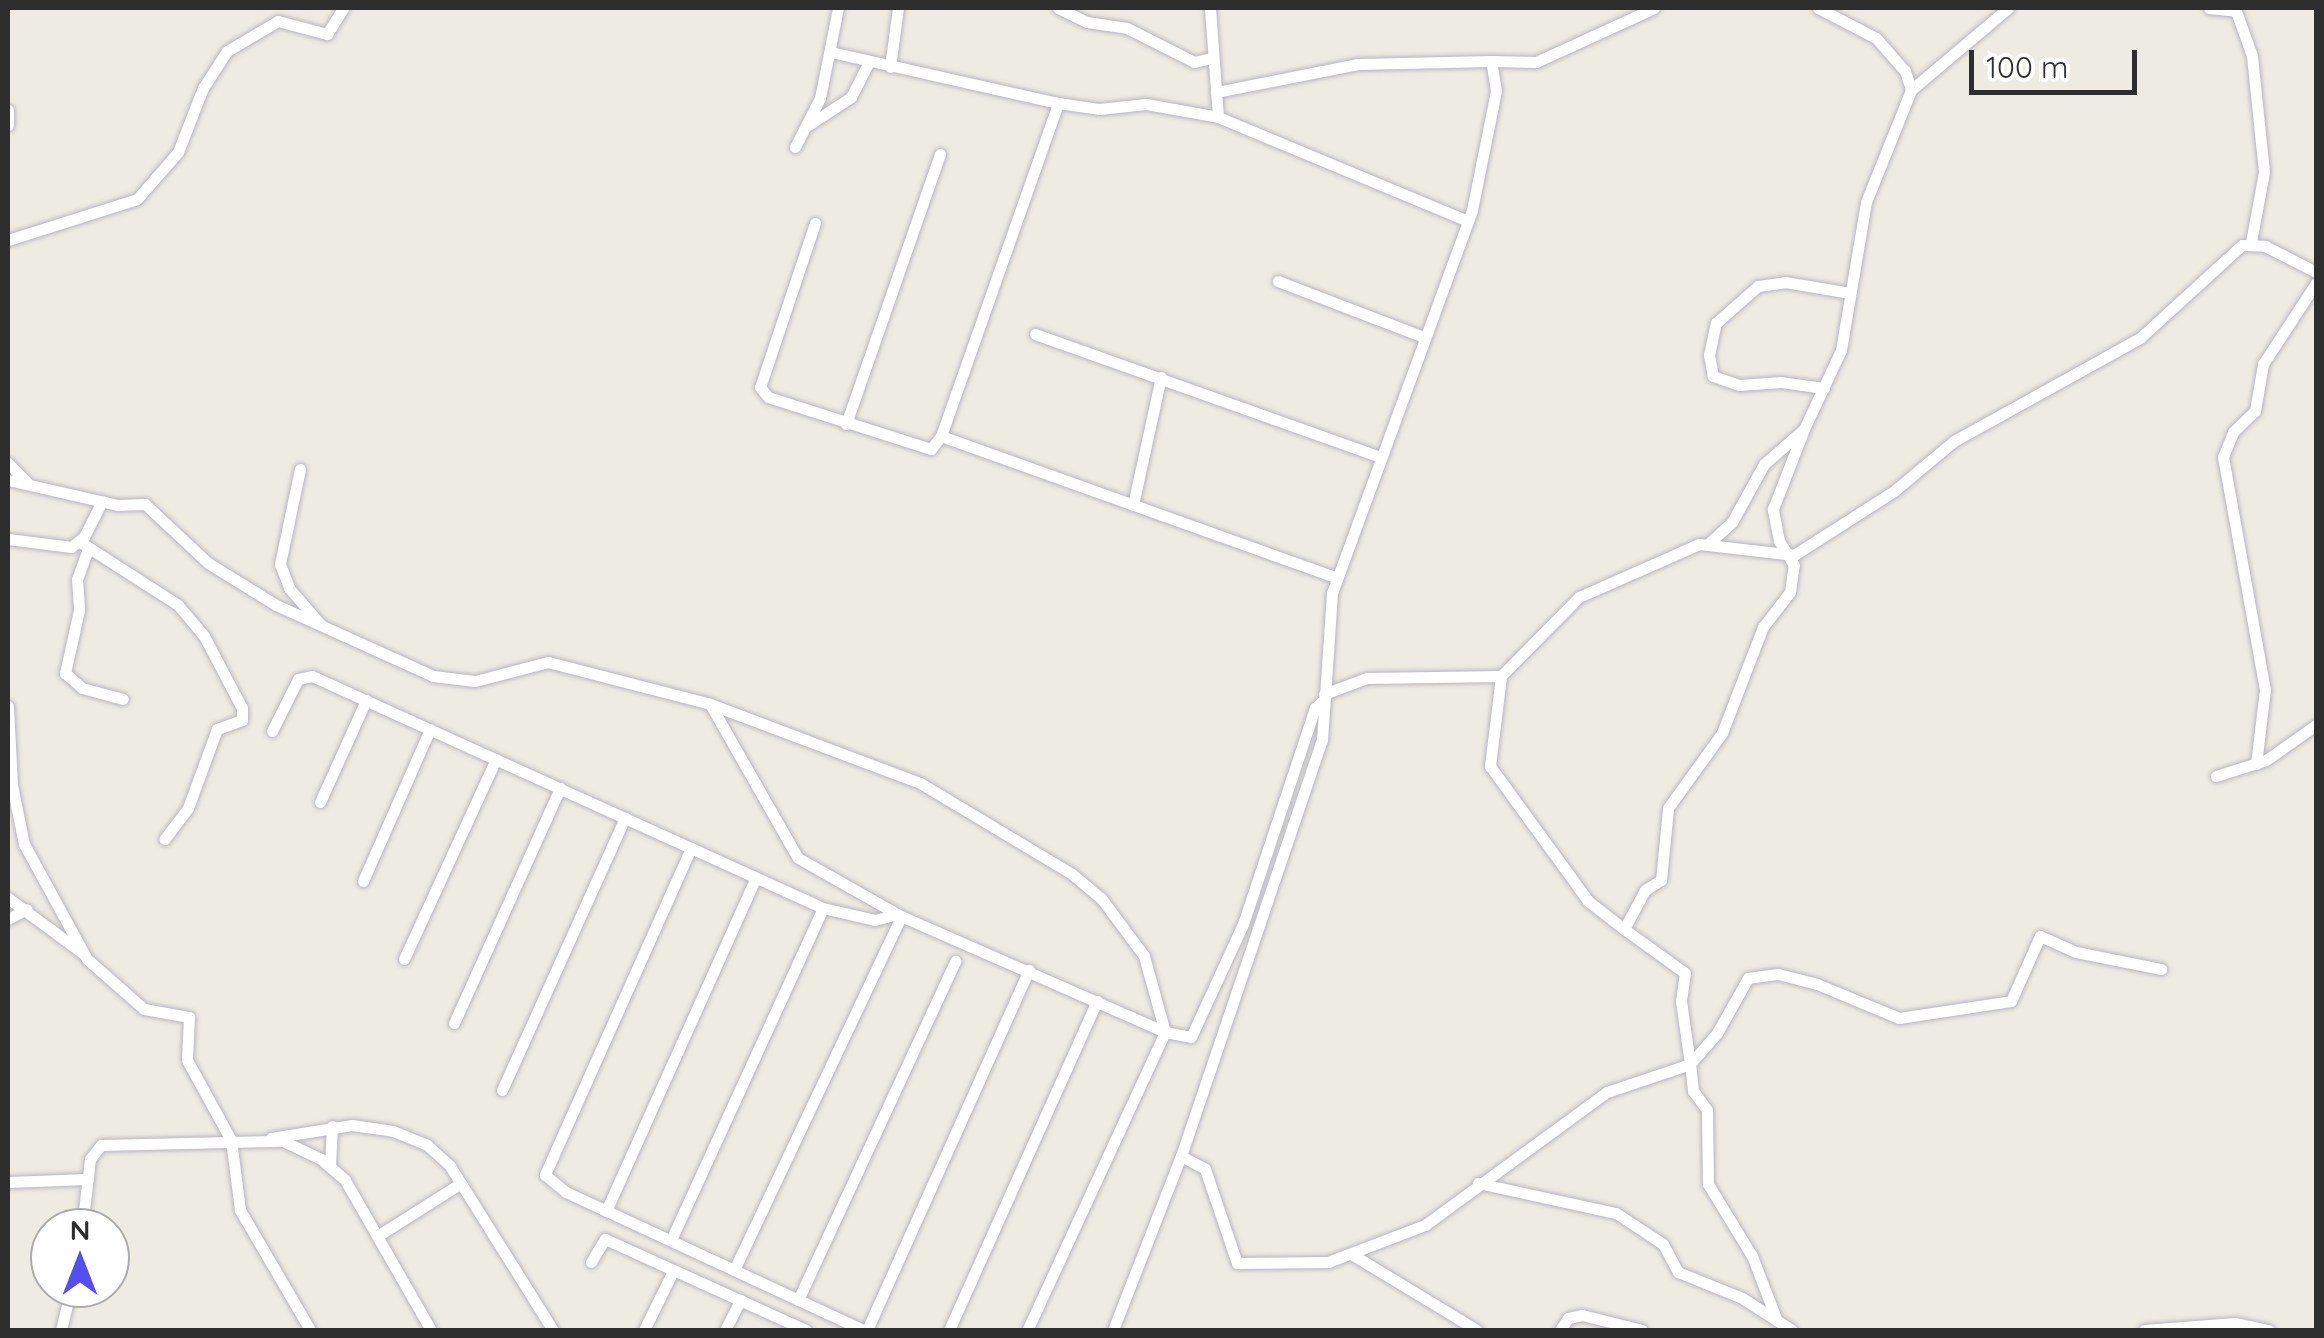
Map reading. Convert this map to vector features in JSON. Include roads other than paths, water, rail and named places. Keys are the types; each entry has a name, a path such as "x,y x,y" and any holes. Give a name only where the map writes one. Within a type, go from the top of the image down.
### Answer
{"street":[{"path":"8,240 137,198 178,152 226,51 278,22 326,34 343,8"},
{"path":"795,147 808,126 831,52 838,8"},
{"path":"890,68 898,8"},
{"path":"1058,8 1091,23 1121,26 1194,62 1211,58"},
{"path":"1210,8 1218,117"},
{"path":"1216,92 1358,64 1536,62 1654,8"},
{"path":"1818,8 1876,38 1906,70 1910,90"},
{"path":"1624,930 1645,890 1661,880 1668,808 1722,733 1763,628 1790,592 1795,568 1779,541 1773,509 1841,350 1866,202 1910,90 2008,8"},
{"path":"1710,542 1790,556 1894,491 1954,440 2140,338 2250,242 2264,172 2252,56 2236,11 2209,8"},
{"path":"831,52 1058,102 1099,108 1146,104 1218,117 1468,221"},
{"path":"1113,1330 1181,1156 1322,740 1337,578 1421,336 1468,221 1496,101 1491,61"},
{"path":"808,126 851,96 869,62"},
{"path":"815,223 760,387 768,397 920,450 931,449 942,436 1058,102"},
{"path":"8,110 8,126"},
{"path":"846,424 940,154"},
{"path":"2250,242 2316,272"},
{"path":"1278,280 1421,336"},
{"path":"1824,388 1781,382 1740,385 1713,376 1709,355 1716,323 1758,286 1785,282 1850,293"},
{"path":"2256,764 2265,690 2223,458 2233,432 2256,412 2263,364 2316,283"},
{"path":"1034,334 1381,457"},
{"path":"1133,505 1161,377"},
{"path":"1776,1320 1752,1256 1708,1184 1706,1110 1693,1091 1681,1001 1685,972 1588,901 1490,766 1500,676 1579,597 1710,542 1732,522 1764,464 1804,429"},
{"path":"942,436 1337,578"},
{"path":"8,463 28,484"},
{"path":"300,469 280,564 289,588 324,628"},
{"path":"8,480 102,501 145,504 208,563 324,628 446,680 476,681 548,662 710,704 838,758 908,778 1072,874 1101,898 1144,956 1165,1032 1027,1330"},
{"path":"102,501 84,546 77,579 80,604 65,674 82,688 123,699"},
{"path":"8,540 64,548 84,546 178,605 204,636 242,708 242,720 217,729 188,808 166,839"},
{"path":"272,731 300,676 366,700 823,908 875,920 899,915"},
{"path":"710,704 798,858 899,915 1165,1032 1197,1033 1243,924 1314,708 1325,696 1367,678 1500,676"},
{"path":"320,802 366,700"},
{"path":"8,706 12,785 24,844 84,954"},
{"path":"2216,776 2256,764 2316,725"},
{"path":"363,882 430,729"},
{"path":"404,959 496,759"},
{"path":"454,1023 560,788"},
{"path":"502,1090 625,817"},
{"path":"691,848 545,1170 566,1192 865,1330 1029,970"},
{"path":"606,1211 756,878"},
{"path":"8,898 27,908 84,954 144,1008 189,1017 187,1060 231,1140 240,1210 310,1330"},
{"path":"8,919 27,908"},
{"path":"671,1240 823,908"},
{"path":"734,1270 899,915"},
{"path":"1181,1156 1205,1169 1237,1263 1298,1266 1353,1255 1424,1225 1607,1092 1690,1064 1718,1033 1748,978 1760,973 1832,989 1898,1018 2011,1001 2040,936 2076,952 2161,970"},
{"path":"798,1300 955,961"},
{"path":"949,1330 1097,1001"},
{"path":"330,1165 332,1126"},
{"path":"84,1208 94,1150 111,1142 270,1138 332,1126 407,1136 440,1154 552,1330"},
{"path":"270,1138 330,1165 379,1234 431,1330"},
{"path":"8,1182 88,1179"},
{"path":"379,1234 461,1183"},
{"path":"1478,1183 1616,1213 1663,1244 1678,1272 1742,1298 1792,1330"},
{"path":"591,1262 605,1239 802,1330"},
{"path":"1353,1255 1477,1330"},
{"path":"644,1330 674,1270"},
{"path":"725,1330 740,1300"},
{"path":"1560,1330 1568,1318 1582,1315 1642,1330"},
{"path":"2144,1330 2235,1323 2269,1330"}]}
